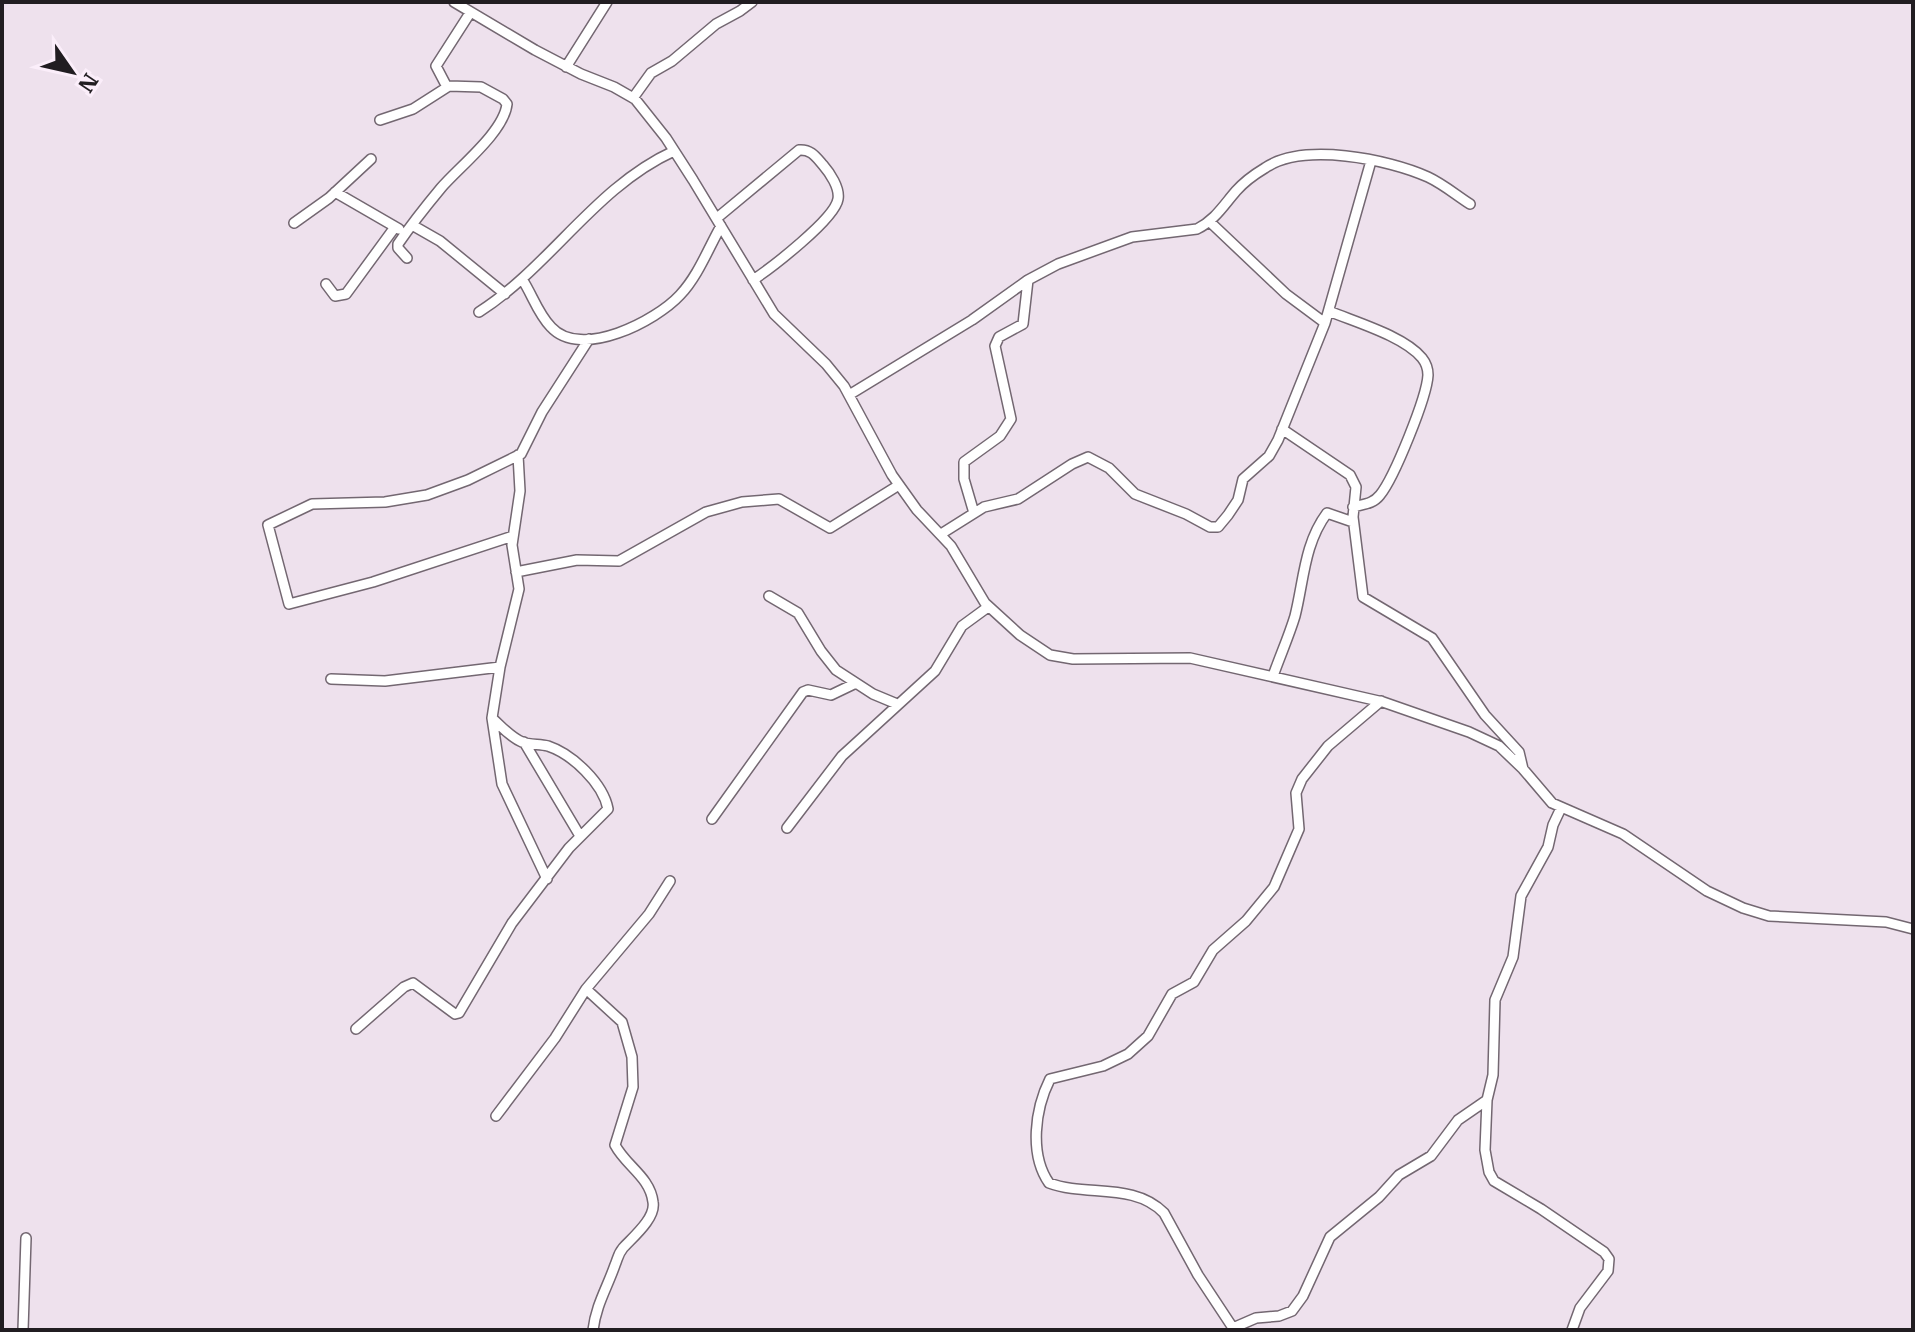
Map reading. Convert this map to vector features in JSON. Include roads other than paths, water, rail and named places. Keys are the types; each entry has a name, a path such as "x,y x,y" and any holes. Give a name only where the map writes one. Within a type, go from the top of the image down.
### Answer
{"street":[{"path":"454,2 566,67 633,98 674,151 775,315 826,364 849,395 899,485 917,510 941,534 988,607 1020,635 1058,657 1190,658 1381,701 1485,739 1504,750 1545,798 1623,834 1707,891 1758,914 1886,922 1913,929"},
{"path":"566,67 607,2"},
{"path":"633,98 651,73 672,61 716,24 752,2"},
{"path":"447,87 436,66 470,13"},
{"path":"380,120 413,109 447,87 486,89 503,99 507,108 486,140 440,189 397,246 407,258"},
{"path":"522,279 551,328 579,340 642,324 673,302 692,280 719,222 799,150 809,151 831,177 838,194 835,206 792,250 753,280"},
{"path":"479,312 522,279 625,179 674,151"},
{"path":"849,395 1058,264 1112,242 1197,229 1210,222 1236,191 1279,160 1350,156 1428,177 1470,204"},
{"path":"294,223 371,159"},
{"path":"941,534 987,506 1018,499 1088,457 1109,468 1135,494 1215,528 1234,507 1244,478 1269,456 1282,429 1329,311 1371,161"},
{"path":"335,192 395,227 440,241 505,294"},
{"path":"1210,222 1286,294 1325,323"},
{"path":"326,284 335,296 347,293 395,227"},
{"path":"974,513 964,479 964,462 990,444 1010,424 1011,412 995,346 999,337 1023,324 1028,280"},
{"path":"1329,311 1410,348 1422,358 1428,370 1427,383 1415,417 1388,482 1372,502 1353,507"},
{"path":"513,536 373,582 289,604 268,525 312,504 385,502 427,495 468,480 518,455 523,452 542,412 589,339"},
{"path":"1282,429 1350,475 1356,487 1353,522 1363,597 1432,638 1485,715 1519,752 1523,769"},
{"path":"518,455 520,491 513,536 519,589 500,667 492,718 502,784 547,879"},
{"path":"516,572 577,560 619,561 706,512 742,502 780,499 830,528 899,485"},
{"path":"1273,676 1294,619 1306,555 1315,532 1327,513 1353,522"},
{"path":"769,596 798,613 830,663 873,694 897,704"},
{"path":"787,828 842,756 940,666 965,623 988,607"},
{"path":"331,679 385,681 500,667"},
{"path":"712,819 803,692 808,690 831,695 856,683"},
{"path":"1381,701 1328,746 1302,779 1296,793 1300,827 1274,887 1246,921 1213,950 1194,982 1172,994 1144,1040 1128,1054 1103,1066 1050,1079 1041,1100 1037,1122 1037,1143 1044,1176 1049,1183 1061,1187 1129,1195 1157,1206 1167,1217 1198,1275 1233,1328 1256,1318 1279,1316 1292,1311 1303,1296 1322,1250 1332,1235 1366,1208 1400,1174 1431,1156 1458,1120 1487,1100"},
{"path":"356,1029 404,987 413,983 458,1014 477,987 512,923 580,836 607,811 606,799 577,763 549,746 524,742 509,734 492,718"},
{"path":"524,742 580,836"},
{"path":"1561,808 1548,847 1526,883 1520,900 1513,957 1494,1006 1493,1075 1487,1100 1485,1150 1491,1178 1599,1249 1609,1259 1608,1271 1580,1308 1572,1330"},
{"path":"496,1116 555,1038 586,989 649,914 670,881"},
{"path":"586,989 617,1015 624,1028 634,1075 615,1145 647,1182 653,1202 644,1224 618,1255 600,1300 593,1330"},
{"path":"23,1330 26,1238"}]}
